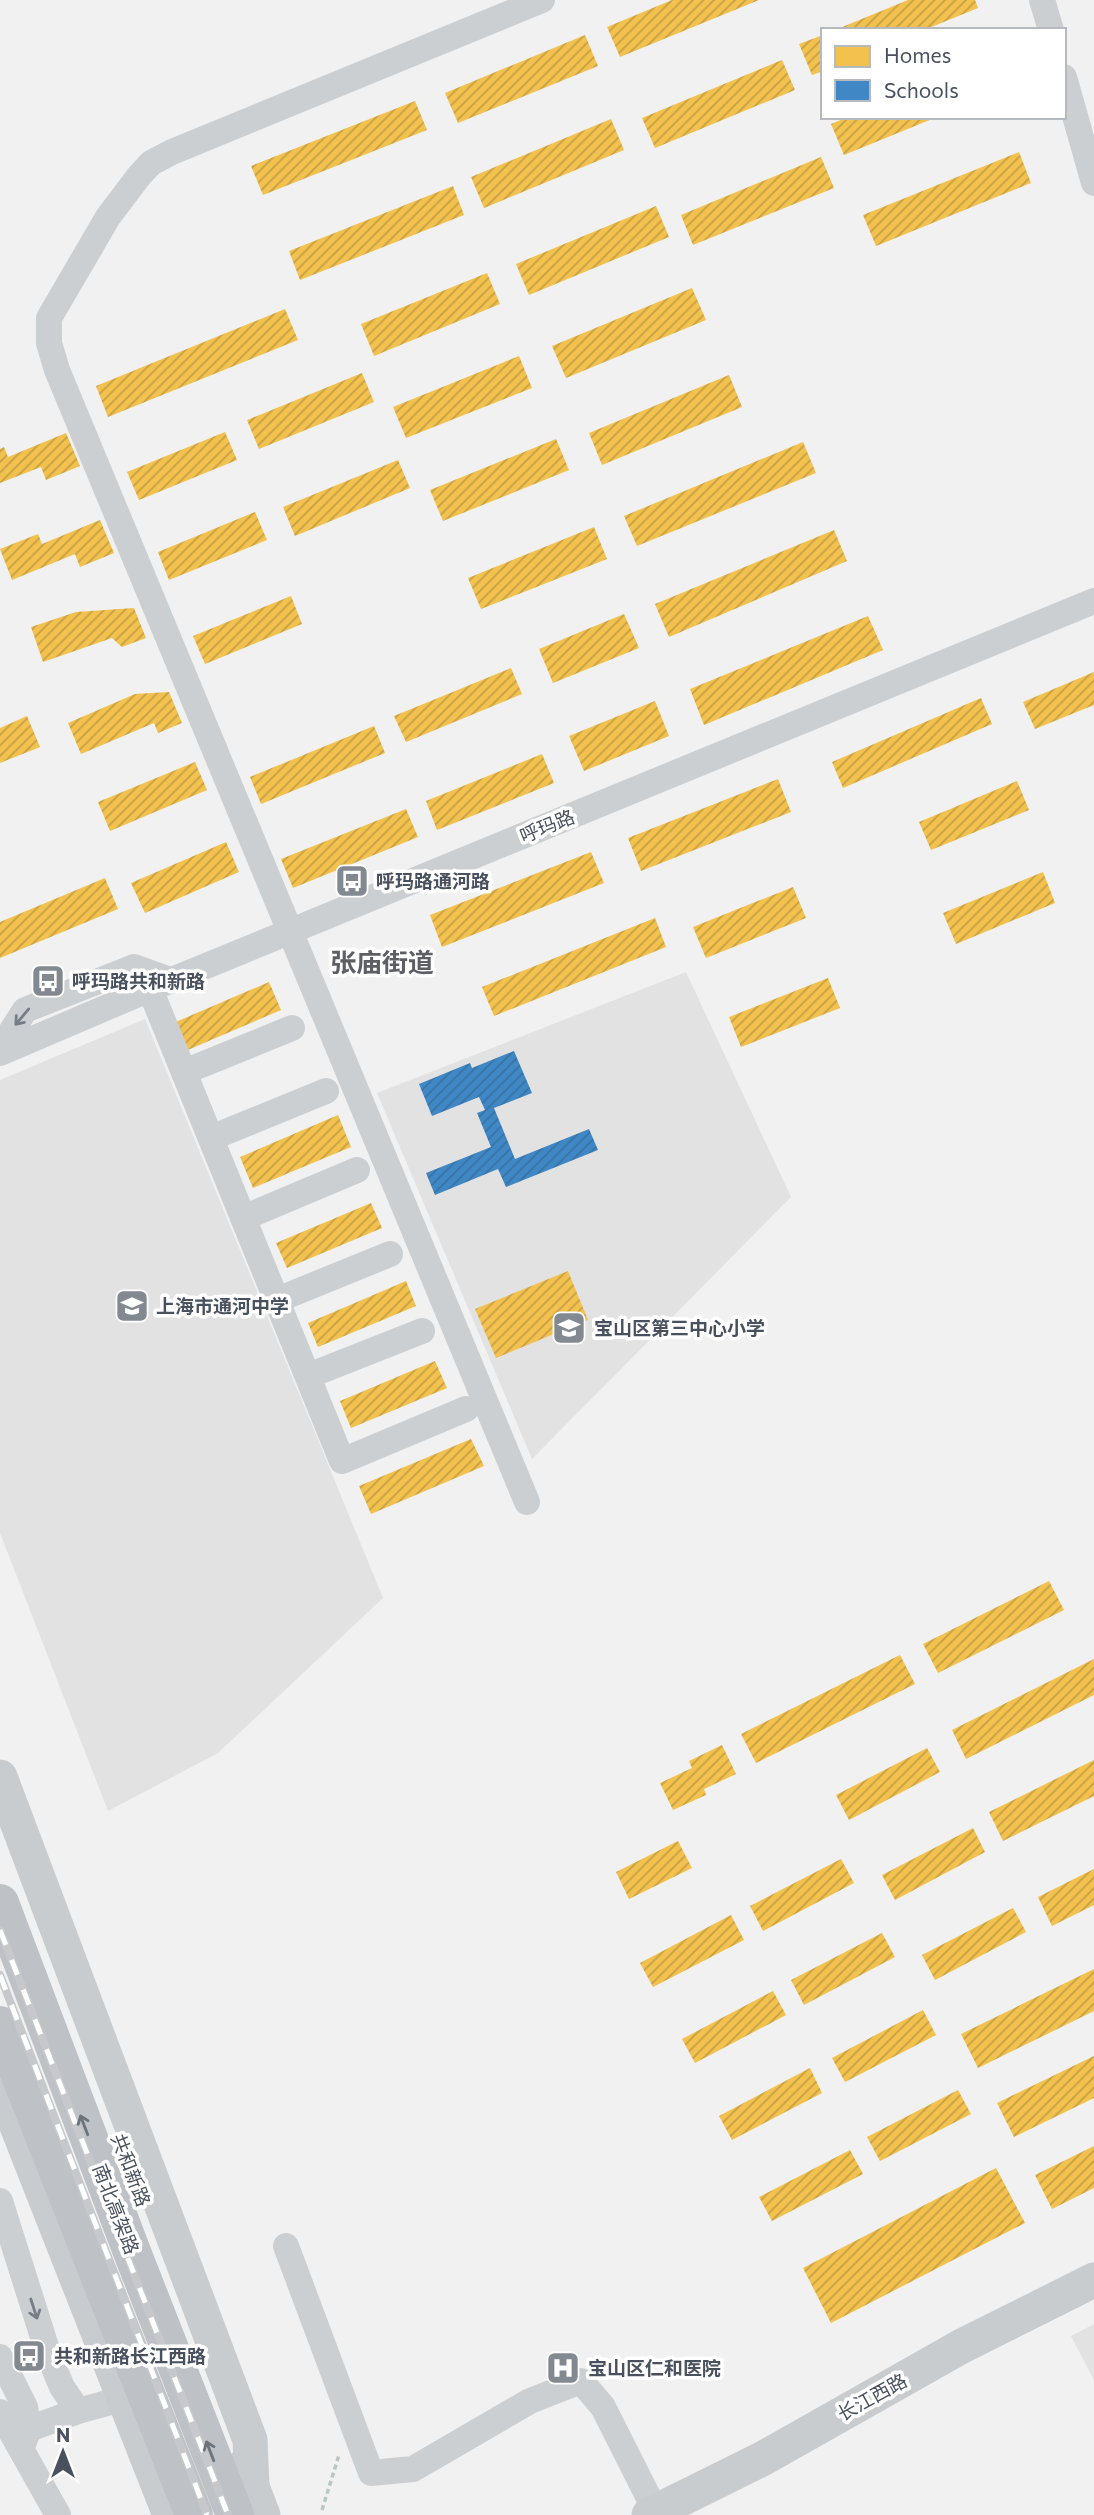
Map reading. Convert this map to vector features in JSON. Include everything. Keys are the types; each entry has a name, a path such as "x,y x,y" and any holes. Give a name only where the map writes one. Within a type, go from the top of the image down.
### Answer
{"highway":[{"name":"南北高架路","path":"0,1902 132,2252 250,2506"},
{"path":"0,2025 178,2514"}],"main road":[{"path":"0,1777 250,2440 250,2506"},
{"name":"共和新路","path":"0,1825 250,2506"},
{"path":"0,2083 178,2514"},
{"path":"0,2129 93,2407 133,2469 178,2514"},
{"name":"长江西路","path":"652,2513 762,2459 962,2346 1094,2280"}],"street":[{"path":"527,1502 57,370 49,342 49,318 108,217 151,163 542,0"},
{"path":"1042,0 1050,28"},
{"path":"1066,85 1094,183"},
{"name":"呼玛路","path":"160,984 1094,601"},
{"path":"0,1051 25,1010 134,967 160,984 184,1072 342,1461 466,1409"},
{"path":"184,1072 292,1028"},
{"path":"211,1138 326,1091"},
{"path":"243,1218 357,1170"},
{"path":"277,1300 390,1254"},
{"path":"307,1376 422,1331"},
{"path":"0,2201 49,2356 62,2387 93,2407"},
{"path":"286,2246 332,2375 371,2473 413,2469 530,2401 581,2381 603,2407 652,2513"},
{"path":"0,2357 25,2407 25,2439"},
{"path":"25,2439 93,2407"},
{"path":"0,2412 25,2439 58,2515"}],"shaded area":[{"name":"宝山区第三中心小学","path":"686,972 791,1197 532,1459 377,1093"},
{"name":"上海市通河中学","path":"145,1019 383,1598 218,1753 108,1811 0,1533 0,1080"},
{"path":"1094,2324 1094,2380 1071,2336"}],"building: Homes":[{"path":"672,0 759,0 620,57 607,27"},
{"path":"908,0 975,0 978,8 929,28 840,28"},
{"path":"585,35 598,66 458,123 445,93"},
{"path":"821,36 821,72 812,75 799,44"},
{"path":"782,60 795,90 655,148 642,118"},
{"path":"415,101 427,130 263,195 251,166"},
{"path":"611,119 624,150 484,208 471,177"},
{"path":"843,119 932,119 844,155 831,124"},
{"path":"1019,152 1031,183 876,246 863,215"},
{"path":"821,157 834,188 693,245 681,215"},
{"path":"453,186 464,215 300,280 289,251"},
{"path":"656,206 669,237 529,295 516,264"},
{"path":"487,273 500,304 374,356 361,324"},
{"path":"692,288 706,320 566,378 552,346"},
{"path":"285,309 298,340 108,417 96,386"},
{"path":"519,356 532,388 406,438 393,407"},
{"path":"362,373 374,402 259,449 247,420"},
{"path":"729,375 742,407 602,465 589,433"},
{"path":"225,432 237,460 139,500 127,472"},
{"path":"66,433 80,466 46,480 41,467 0,483 0,449 4,447 8,457"},
{"path":"556,439 569,470 443,521 430,490"},
{"path":"803,442 816,473 637,546 624,516"},
{"path":"398,460 410,488 295,536 283,507"},
{"path":"255,512 267,540 169,580 158,552"},
{"path":"100,520 114,553 80,567 75,554 12,580 0,549 38,534 42,544"},
{"path":"594,527 607,559 481,609 468,578"},
{"path":"834,530 847,561 669,637 655,604"},
{"path":"291,596 302,624 205,664 193,636"},
{"path":"134,608 146,638 122,647 112,638 43,662 31,627 76,612"},
{"path":"624,614 639,648 553,683 539,649"},
{"path":"868,616 883,650 704,725 690,689"},
{"path":"511,668 522,694 406,742 394,716"},
{"path":"1094,672 1094,705 1035,729 1023,702"},
{"path":"169,692 182,723 158,733 154,723 81,754 68,723 135,694"},
{"path":"981,698 992,724 843,788 832,762"},
{"path":"655,701 669,736 584,771 569,736"},
{"path":"27,716 40,747 0,763 0,728"},
{"path":"374,726 385,753 261,804 250,777"},
{"path":"542,754 554,783 437,830 426,801"},
{"path":"195,762 207,790 110,831 98,802"},
{"path":"778,779 791,812 641,871 628,838"},
{"path":"1017,781 1029,810 931,850 919,822"},
{"path":"406,809 418,837 293,888 281,859"},
{"path":"226,842 239,872 145,913 131,883"},
{"path":"591,852 604,883 442,947 430,915"},
{"path":"1043,872 1055,903 956,944 943,913"},
{"path":"105,878 118,909 0,958 0,922"},
{"path":"793,887 806,918 706,958 693,927"},
{"path":"655,918 666,947 494,1016 482,987"},
{"path":"828,978 840,1008 741,1047 729,1017"},
{"path":"269,982 281,1010 183,1052 171,1024"},
{"path":"338,1115 351,1147 253,1188 240,1157"},
{"path":"371,1203 382,1228 287,1268 276,1243"},
{"path":"568,1271 588,1320 496,1358 475,1309"},
{"path":"406,1281 416,1306 318,1347 308,1323"},
{"path":"435,1361 447,1388 351,1428 340,1401"},
{"path":"471,1439 484,1466 371,1514 359,1486"},
{"path":"1049,1581 1064,1610 938,1673 923,1644"},
{"path":"900,1655 915,1684 756,1763 741,1734"},
{"path":"1094,1659 1094,1695 966,1759 952,1730"},
{"path":"722,1745 736,1774 704,1789 706,1795 673,1810 660,1783 692,1768 689,1761"},
{"path":"927,1748 940,1772 849,1820 836,1795"},
{"path":"1094,1760 1094,1796 1003,1841 989,1812"},
{"path":"973,1828 985,1852 895,1900 882,1875"},
{"path":"678,1841 692,1868 629,1899 616,1872"},
{"path":"841,1859 854,1883 763,1931 750,1906"},
{"path":"1094,1869 1094,1905 1052,1926 1038,1897"},
{"path":"1013,1908 1026,1932 935,1980 922,1955"},
{"path":"731,1915 744,1940 653,1987 640,1963"},
{"path":"882,1933 895,1957 804,2005 791,1980"},
{"path":"1094,1969 1094,2011 978,2068 961,2034"},
{"path":"773,1991 786,2015 695,2063 682,2039"},
{"path":"923,2010 936,2035 845,2082 832,2058"},
{"path":"1094,2056 1094,2098 1014,2137 997,2103"},
{"path":"810,2068 822,2093 732,2140 719,2116"},
{"path":"958,2090 971,2114 880,2161 867,2137"},
{"path":"1094,2146 1094,2188 1052,2209 1035,2175"},
{"path":"850,2150 863,2174 772,2221 759,2197"},
{"path":"996,2168 1025,2223 831,2323 803,2268"}],"building: Schools":[{"path":"514,1051 532,1093 494,1108 515,1159 589,1129 598,1150 506,1187 498,1169 435,1195 426,1173 491,1147 477,1113 485,1110 479,1097 432,1116 419,1084 470,1063 472,1068"}],"railway":[{"path":"0,1930 228,2515"},
{"path":"0,1975 207,2515"}],"place":[{"name":"呼玛路通河路","path":"352,881"},
{"name":"呼玛路共和新路","path":"48,981"},
{"name":"上海市通河中学","path":"132,1306"},
{"name":"宝山区第三中心小学","path":"569,1328"},
{"name":"共和新路长江西路","path":"29,2356"},
{"name":"宝山区仁和医院","path":"563,2368"}],"district":[{"name":"张庙街道","path":"382,963"}]}
